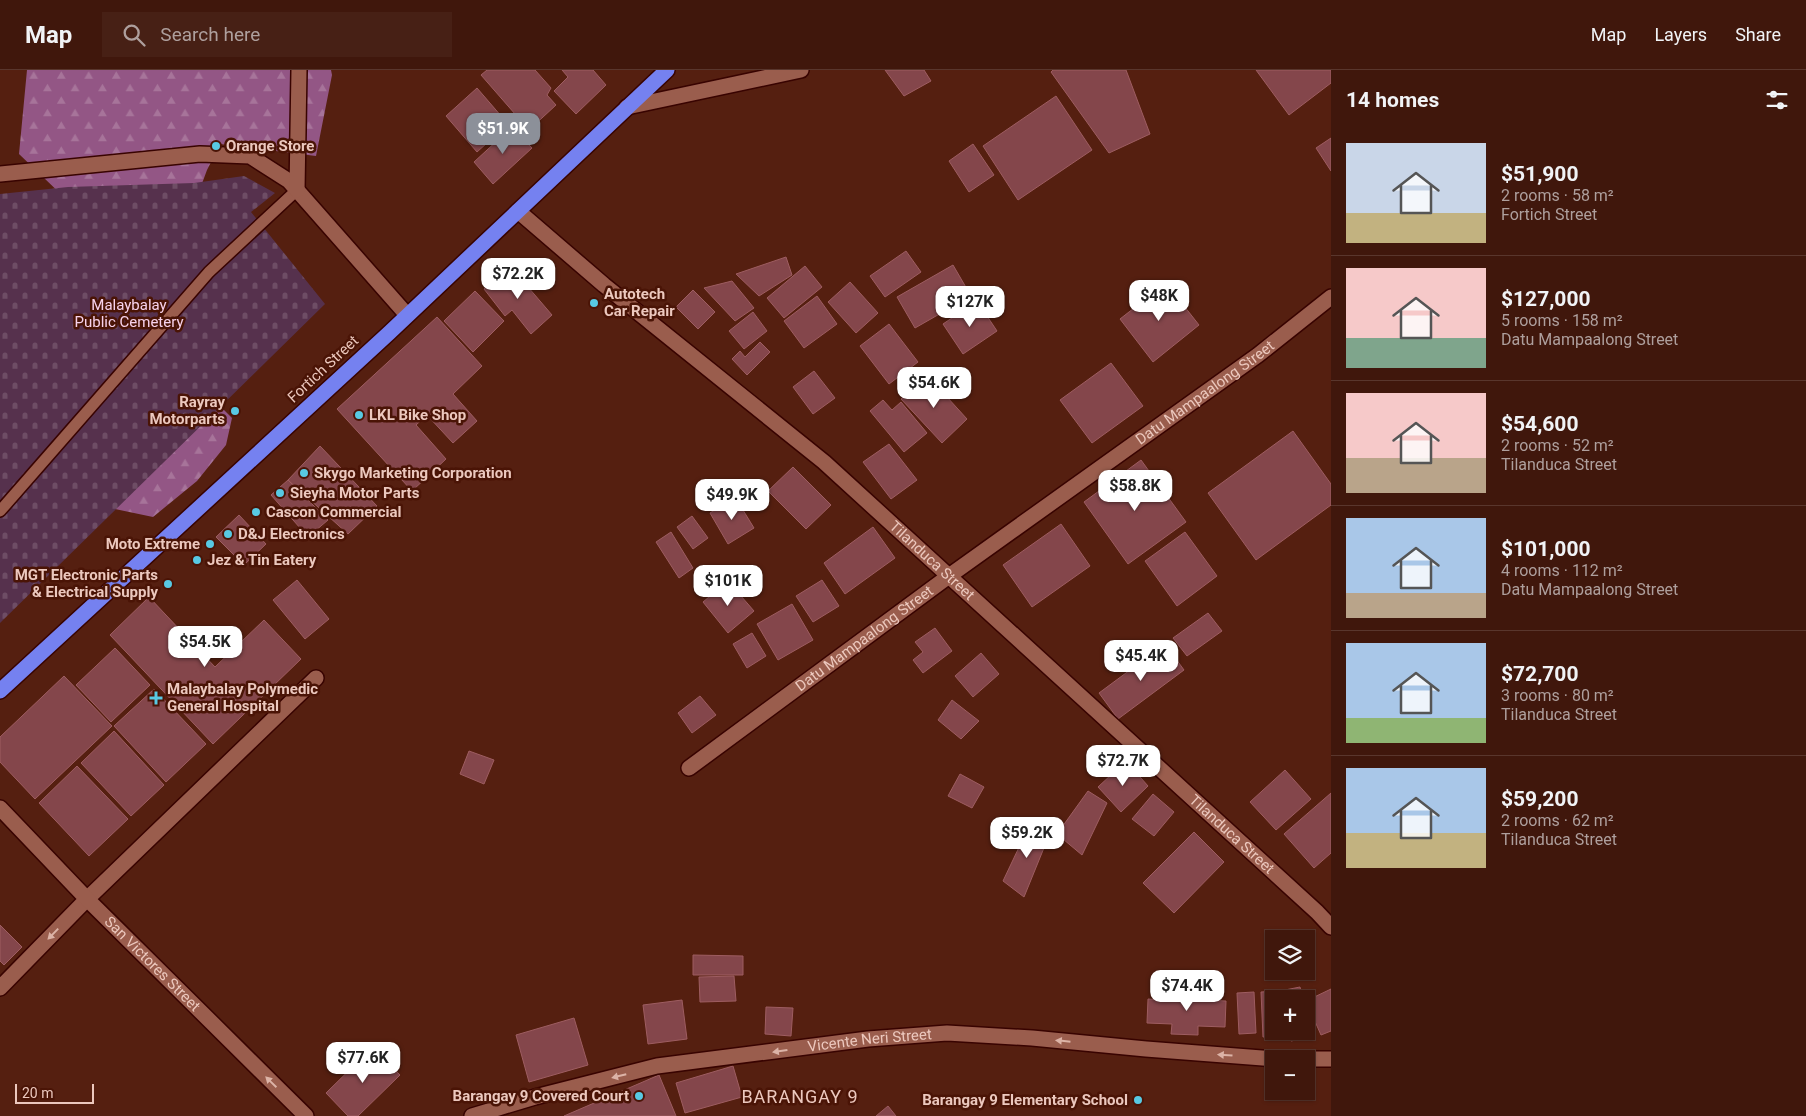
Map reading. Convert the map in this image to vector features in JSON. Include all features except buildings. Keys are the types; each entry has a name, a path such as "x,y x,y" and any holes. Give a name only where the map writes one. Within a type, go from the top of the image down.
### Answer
{"highway":[{"name":"Fortich Street","path":"0,691 407,315 667,70"}],"street":[{"path":"297,190 299,70"},
{"path":"627,107 801,70"},
{"path":"0,174 200,154 250,156 289,181 407,315"},
{"name":"Tilanduca Street","path":"518,211 604,285 824,462 1317,912 1331,927"},
{"name":"Datu Mampaalong Street","path":"689,768 949,576 1258,355 1331,297"},
{"path":"0,988 87,899 316,678"},
{"name":"San Victores Street","path":"0,808 87,899 306,1116"},
{"name":"Vicente Neri Street","path":"472,1116 534,1096 657,1066 868,1039 947,1033 1032,1038 1265,1058"},
{"path":"1315,1059 1331,1059"}],"lane":[{"path":"0,511 209,272 297,190"}],"green space":[{"path":"27,70 331,70 332,75 316,156 220,144 207,170 197,197 203,389 232,418 226,445 197,481 153,517 115,509 0,246 67,200 19,154"},
{"name":"Malaybalay Public Cemetery","path":"244,176 275,193 251,212 325,304 0,623 0,194 68,187 194,183"}],"place":[{"name":"Orange Store","path":"216,146"},
{"name":"Autotech Car Repair","path":"594,303"},
{"name":"Rayray Motorparts","path":"235,411"},
{"name":"LKL Bike Shop","path":"359,415"},
{"name":"Skygo Marketing Corporation","path":"304,473"},
{"name":"Sieyha Motor Parts","path":"280,493"},
{"name":"Cascon Commercial","path":"256,512"},
{"name":"D&J Electronics","path":"228,534"},
{"name":"Moto Extreme","path":"210,544"},
{"name":"Jez & Tin Eatery","path":"197,560"},
{"name":"MGT Electronic Parts & Electrical Supply","path":"168,584"},
{"name":"Malaybalay Polymedic General Hospital","path":"156,698"},
{"name":"Barangay 9 Covered Court","path":"639,1096"},
{"name":"Barangay 9 Elementary School","path":"1138,1100"}],"district":[{"name":"BARANGAY 9","path":"800,1097"}]}
